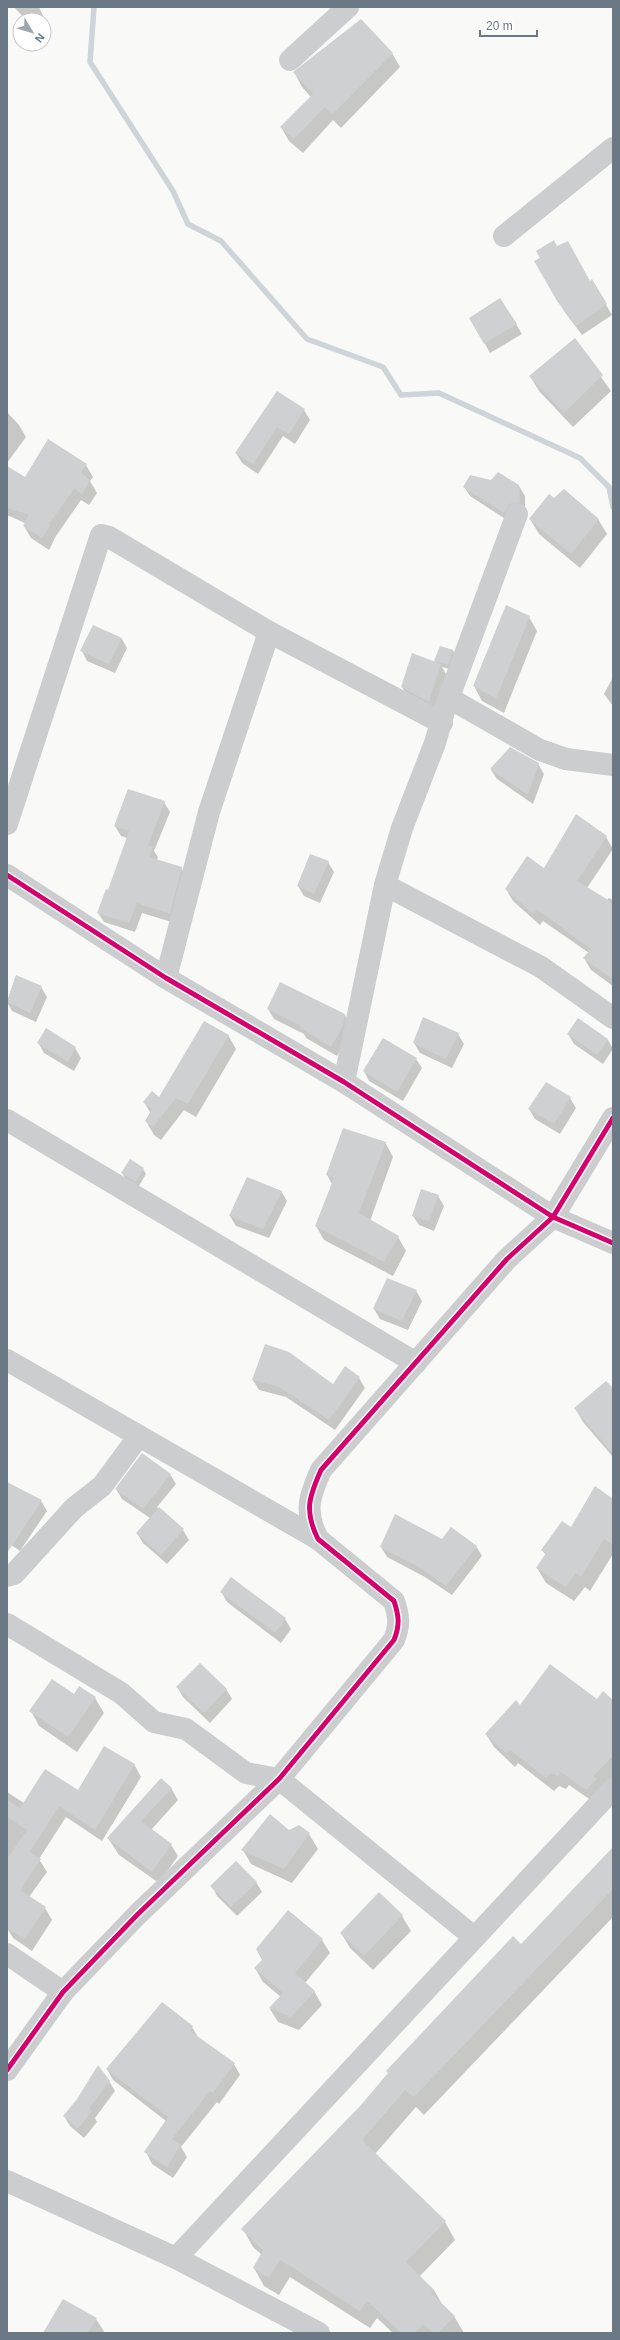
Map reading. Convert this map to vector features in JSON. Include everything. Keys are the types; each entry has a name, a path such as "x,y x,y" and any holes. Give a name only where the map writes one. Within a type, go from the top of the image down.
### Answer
{"street":[{"path":"290,60 348,7"},
{"path":"504,236 613,148"},
{"path":"344,1082 385,885 402,828 442,723 449,698 517,514"},
{"path":"7,824 100,535 109,537 269,632 442,723"},
{"path":"166,978 209,812 269,632"},
{"path":"449,698 540,750 566,759 613,765"},
{"path":"7,875 166,978 344,1082 553,1217 613,1243"},
{"path":"385,885 540,966 613,1018"},
{"path":"318,1539 310,1524 310,1496 322,1470 507,1259 553,1217 613,1118"},
{"path":"7,1120 416,1362"},
{"path":"7,1360 318,1539 394,1601 399,1615 399,1628 394,1640 279,1779 138,1914 63,1992 7,2070"},
{"path":"7,1576 14,1574 74,1508 102,1486 138,1436"},
{"path":"7,1624 121,1693 154,1722 186,1729 246,1773 279,1779 474,1937"},
{"path":"176,2258 613,1789"},
{"path":"7,1954 63,1992"},
{"path":"7,2181 176,2258 319,2333"}],"building":[{"path":"361,19 393,53 332,115 325,107 294,139 280,127 313,94 293,72"},
{"path":"554,240 557,246 568,241 590,281 592,279 607,304 576,326 557,301 534,261 540,258 536,251"},
{"path":"500,298 517,324 484,344 469,318"},
{"path":"575,338 603,375 564,413 529,376"},
{"path":"277,391 305,409 289,434 277,427 253,464 235,453"},
{"path":"48,439 87,464 81,473 90,480 82,494 74,489 49,524 51,525 42,538 23,526 29,515 7,508 7,466 25,477"},
{"path":"498,472 519,485 520,502 509,504 504,513 463,487 470,475 491,480"},
{"path":"564,489 599,519 571,554 529,519 549,494 554,498"},
{"path":"506,605 530,616 496,699 473,686"},
{"path":"93,625 122,638 109,664 80,651"},
{"path":"440,646 453,650 448,665 434,661"},
{"path":"412,653 441,664 429,702 401,687"},
{"path":"510,747 539,763 528,795 490,769"},
{"path":"128,789 165,801 148,845 153,847 149,857 182,867 170,914 137,903 129,923 97,913 106,889 108,890 129,831 114,826"},
{"path":"576,814 607,836 577,881 613,903 613,979 583,958 591,949 536,909 533,914 505,889 527,856 544,868"},
{"path":"310,854 329,861 314,894 297,886"},
{"path":"16,975 42,986 30,1013 7,1002"},
{"path":"280,982 345,1014 343,1026 331,1047 300,1028 301,1026 267,1009"},
{"path":"423,1017 459,1033 446,1059 413,1043"},
{"path":"578,1018 608,1039 597,1055 567,1034"},
{"path":"204,1021 229,1035 188,1104 176,1098 153,1127 145,1121 152,1109 143,1102 152,1091 159,1097"},
{"path":"46,1028 76,1047 68,1062 37,1043"},
{"path":"383,1038 417,1058 397,1092 363,1071"},
{"path":"546,1082 571,1097 554,1124 528,1109"},
{"path":"343,1128 386,1142 359,1213 399,1236 384,1262 315,1226 334,1178 326,1175"},
{"path":"130,1159 144,1168 136,1182 121,1173"},
{"path":"247,1177 282,1191 263,1229 229,1216"},
{"path":"421,1189 439,1195 429,1221 412,1216"},
{"path":"387,1278 417,1290 402,1321 373,1309"},
{"path":"265,1344 289,1352 333,1384 345,1366 360,1377 329,1420 279,1387 252,1380"},
{"path":"606,1381 613,1388 613,1454 574,1408"},
{"path":"142,1453 171,1474 143,1509 115,1489"},
{"path":"7,1482 42,1500 7,1553"},
{"path":"595,1486 613,1499 613,1545 604,1539 581,1577 576,1573 566,1587 536,1568 546,1553 541,1550 562,1521 571,1527"},
{"path":"159,1507 184,1529 161,1555 136,1533"},
{"path":"395,1514 442,1539 451,1527 477,1546 446,1586 419,1567 380,1547"},
{"path":"231,1577 286,1618 275,1633 220,1592"},
{"path":"200,1663 227,1689 204,1713 176,1687"},
{"path":"550,1664 597,1699 603,1691 613,1700 613,1756 593,1776 597,1779 586,1790 561,1772 558,1776 551,1773 546,1778 510,1750 507,1754 485,1734 516,1700 520,1705"},
{"path":"52,1679 74,1694 79,1686 96,1697 68,1737 29,1711"},
{"path":"104,1746 135,1764 95,1830 59,1806 30,1852 41,1859 20,1890 46,1907 25,1939 7,1928 7,1859 27,1830 7,1817 7,1800 20,1808 45,1769 78,1790"},
{"path":"161,1778 172,1788 141,1821 172,1844 152,1872 107,1838"},
{"path":"270,1814 289,1830 299,1825 310,1833 284,1869 241,1850"},
{"path":"613,1847 613,1889 414,2097 405,2090 362,2140 446,2221 406,2262 434,2290 431,2293 455,2316 438,2333 433,2333 423,2324 415,2333 401,2333 367,2301 360,2311 280,2260 269,2278 253,2268 263,2250 241,2229 361,2105 388,2073 386,2071 513,1936 521,1944"},
{"path":"236,1861 257,1882 231,1907 210,1886"},
{"path":"379,1892 403,1915 364,1956 340,1933"},
{"path":"288,1910 323,1939 295,1973 315,1991 291,2017 269,2008 283,1993 254,1968 262,1960 256,1949"},
{"path":"162,2002 193,2026 190,2031 235,2063 213,2093 210,2091 172,2139 181,2145 167,2167 144,2152 168,2117 106,2069"},
{"path":"98,2065 110,2081 89,2108 92,2111 78,2129 63,2116 77,2099"},
{"path":"63,2299 97,2318 88,2333 43,2333"}],"waterway":[{"path":"94,7 90,62 173,191 188,224 221,241 307,339 383,367 401,395 439,393 580,458 609,487 613,507"}],"cycle path":[{"path":"7,875 166,978 344,1082 553,1217 613,1243"},
{"path":"7,2070 63,1992 138,1914 279,1779 394,1640 398,1620 394,1601 318,1539 311,1520 310,1504 311,1496 321,1470 507,1259 553,1217 613,1118"}]}
